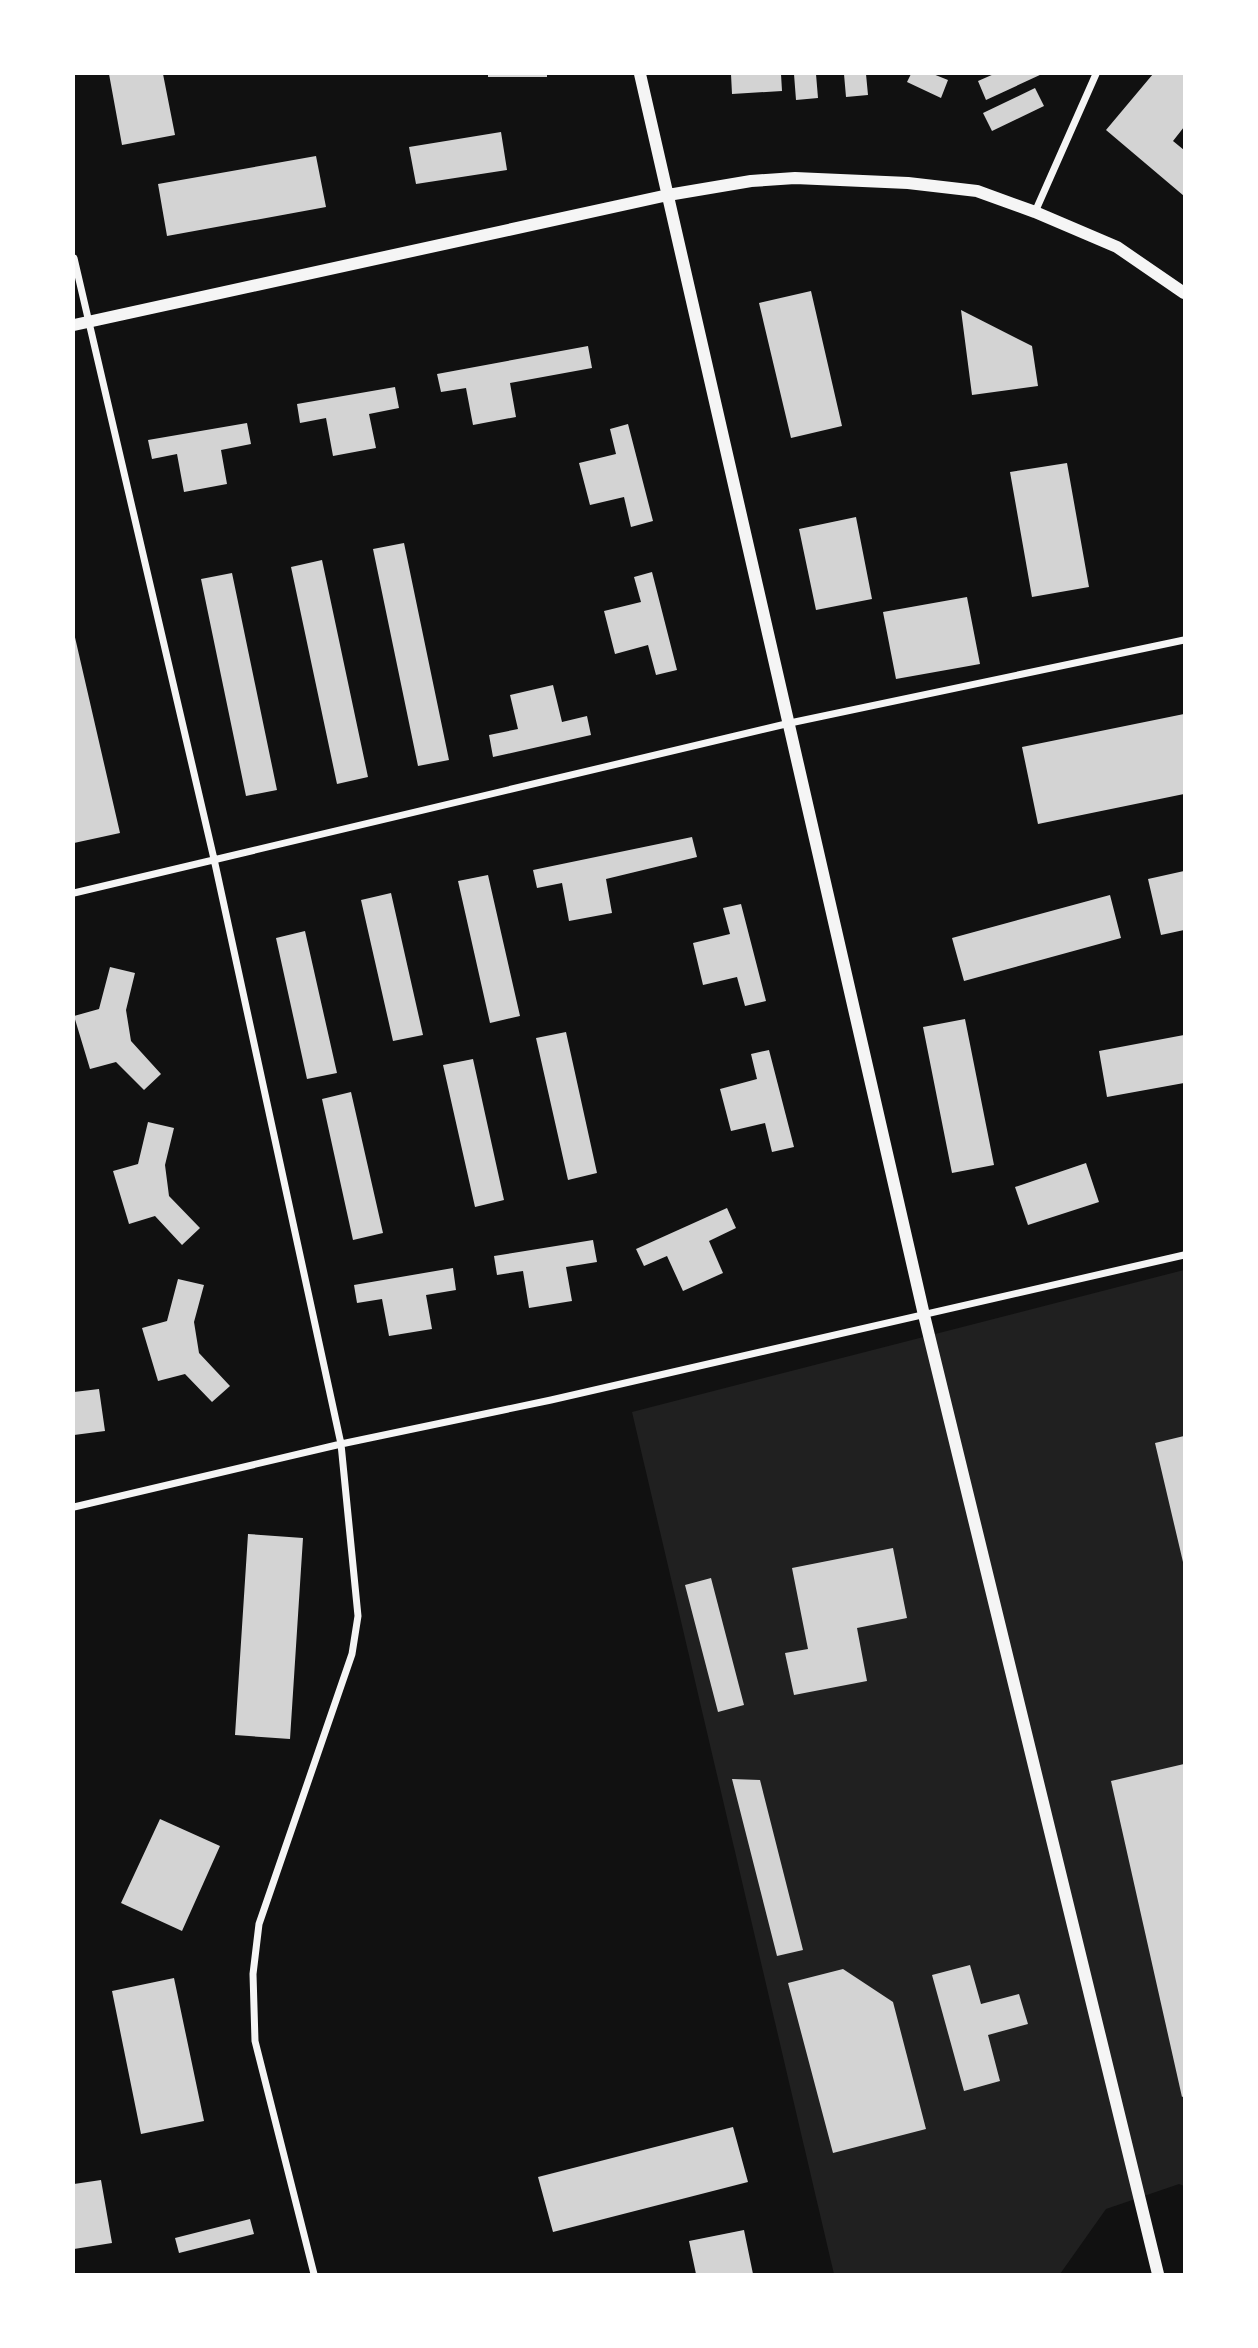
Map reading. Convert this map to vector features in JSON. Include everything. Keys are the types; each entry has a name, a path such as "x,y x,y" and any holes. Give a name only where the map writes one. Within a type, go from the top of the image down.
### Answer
{"street":[{"path":"640,74 924,1315 1158,2274"},
{"path":"1035,212 1096,74"},
{"path":"74,325 668,195 751,181 795,177 908,183 977,191 1117,247 1185,293"},
{"path":"74,258 214,859 341,1444 358,1616 352,1654 259,1924 253,1974 255,2041 314,2274"},
{"path":"74,893 790,723 1185,640"},
{"path":"74,1507 341,1444 551,1401 1185,1255"}],"shaded area":[{"path":"1184,1270 1184,2186 1179,2184 1106,2209 1060,2274 834,2274 632,1412"}],"building":[{"path":"109,74 163,74 175,135 122,145"},
{"path":"488,74 547,74 547,77 488,77"},
{"path":"731,74 781,74 782,91 732,94"},
{"path":"794,74 816,74 818,98 796,100"},
{"path":"844,74 866,74 868,95 846,97"},
{"path":"911,74 933,74 948,80 941,98 907,82"},
{"path":"994,74 1042,74 986,100 978,81"},
{"path":"1153,74 1184,74 1184,127 1173,141 1184,150 1184,196 1106,130"},
{"path":"1035,88 1044,106 992,131 983,113"},
{"path":"501,132 507,170 416,184 409,147"},
{"path":"316,156 326,207 167,236 158,184"},
{"path":"811,291 842,426 791,438 759,303"},
{"path":"961,310 1032,346 1038,386 972,395"},
{"path":"588,346 592,368 510,383 516,417 473,425 466,388 441,392 437,374"},
{"path":"395,387 399,408 369,414 376,448 333,456 326,418 300,423 297,404"},
{"path":"247,423 251,444 221,450 227,484 184,492 177,454 152,459 148,440"},
{"path":"628,424 653,521 631,527 624,497 590,505 579,463 616,454 610,429"},
{"path":"1067,463 1089,587 1032,597 1010,472"},
{"path":"856,517 872,599 816,610 799,529"},
{"path":"404,543 449,760 418,766 373,549"},
{"path":"322,560 368,777 337,784 291,567"},
{"path":"652,572 677,670 656,675 648,645 615,654 604,611 641,602 634,577"},
{"path":"232,573 277,790 246,796 201,579"},
{"path":"967,597 980,664 896,679 883,612"},
{"path":"74,633 120,833 74,843"},
{"path":"553,685 562,722 587,716 591,735 493,757 489,735 518,729 510,695"},
{"path":"1184,714 1184,794 1038,824 1022,747"},
{"path":"692,837 697,857 606,879 612,913 569,921 562,883 537,888 533,870"},
{"path":"1184,871 1184,930 1161,935 1148,879"},
{"path":"488,875 520,1016 490,1023 458,881"},
{"path":"391,893 423,1035 393,1041 361,900"},
{"path":"1110,895 1121,938 964,981 952,938"},
{"path":"741,904 766,1001 745,1006 737,977 703,985 693,943 730,934 723,908"},
{"path":"305,931 337,1073 307,1079 276,938"},
{"path":"110,967 135,973 126,1010 131,1041 161,1074 144,1090 116,1062 90,1069 74,1016 99,1009"},
{"path":"965,1019 994,1165 952,1173 923,1027"},
{"path":"566,1032 597,1173 568,1180 536,1038"},
{"path":"1184,1035 1184,1083 1107,1097 1099,1051"},
{"path":"769,1050 794,1147 772,1152 765,1123 731,1131 720,1089 757,1079 751,1054"},
{"path":"473,1059 504,1200 475,1207 443,1065"},
{"path":"351,1092 383,1233 353,1240 322,1099"},
{"path":"148,1122 174,1128 165,1165 169,1196 200,1228 182,1245 155,1216 129,1224 113,1171 138,1164"},
{"path":"1086,1163 1099,1202 1028,1225 1015,1187"},
{"path":"727,1208 736,1228 709,1241 723,1273 683,1291 667,1256 644,1266 636,1249"},
{"path":"593,1240 597,1262 566,1267 572,1301 529,1308 523,1271 497,1275 494,1256"},
{"path":"453,1268 456,1290 426,1295 432,1329 389,1336 382,1299 357,1303 354,1285"},
{"path":"178,1279 204,1285 194,1322 199,1353 230,1386 212,1402 185,1374 158,1381 142,1328 167,1321"},
{"path":"99,1389 105,1431 74,1435 74,1392"},
{"path":"1184,1436 1184,1562 1183,1562 1155,1443"},
{"path":"248,1534 303,1538 290,1739 235,1735"},
{"path":"893,1548 907,1618 857,1628 867,1681 794,1695 785,1653 808,1649 792,1568"},
{"path":"711,1578 744,1705 718,1712 685,1585"},
{"path":"1184,1764 1184,2096 1182,2097 1111,1781"},
{"path":"732,1779 760,1780 803,1950 777,1956"},
{"path":"160,1819 220,1846 182,1931 121,1903"},
{"path":"970,1965 981,2004 1019,1994 1028,2024 988,2035 1000,2081 964,2091 932,1975"},
{"path":"843,1969 893,2002 926,2129 833,2153 788,1983"},
{"path":"174,1978 204,2121 141,2134 112,1991"},
{"path":"733,2127 748,2182 553,2232 538,2177"},
{"path":"101,2180 112,2243 74,2249 74,2184"},
{"path":"250,2219 254,2234 179,2253 175,2238"},
{"path":"744,2230 753,2274 696,2274 689,2241"}]}
